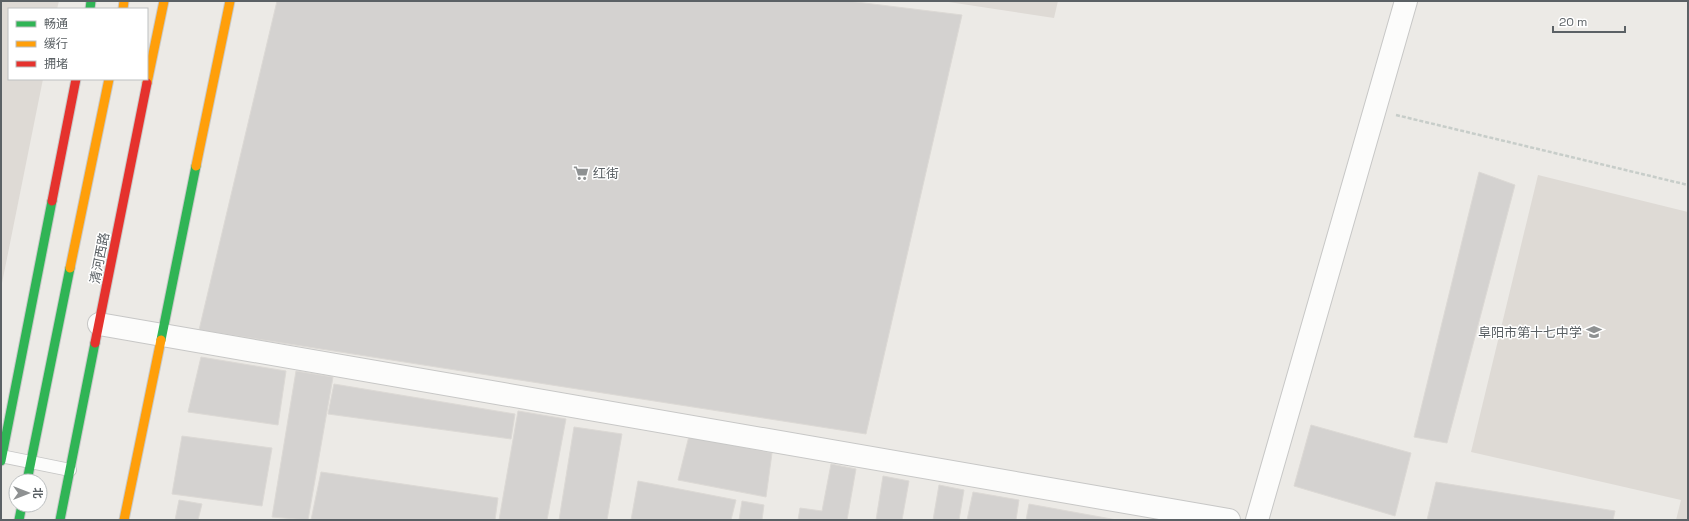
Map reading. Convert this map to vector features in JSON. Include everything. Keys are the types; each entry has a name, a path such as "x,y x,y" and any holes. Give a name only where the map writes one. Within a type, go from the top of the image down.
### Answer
{"main road":[{"name":"清河西路","path":"60,520 164,1"},
{"path":"124,520 230,1"},
{"path":"1,458 76,80"},
{"name":"清河西路","path":"29,473 109,80"}],"street":[{"path":"1257,520 1406,1"},
{"path":"99,324 1229,520"}],"lane":[{"path":"1,458 70,470"}],"path":[{"path":"1375,110 1688,186"}],"shaded area":[{"path":"1,1 59,1 57,8 8,8 8,80 43,80 1,288"},
{"path":"942,1 1058,1 1054,18"},
{"name":"阜阳市第十七中学","path":"1538,175 1688,212 1688,520 1676,520 1681,500 1471,452"}],"building":[{"name":"红街","path":"277,1 848,1 962,15 866,434 199,330"},
{"path":"1479,172 1515,185 1447,443 1414,437"},
{"path":"201,357 286,371 278,425 188,412"},
{"path":"296,371 333,377 308,520 272,517"},
{"path":"334,384 515,414 511,439 328,414"},
{"path":"518,411 566,419 547,520 499,520"},
{"path":"1311,425 1411,453 1395,516 1294,486"},
{"path":"574,427 622,434 607,520 559,520"},
{"path":"182,436 272,448 262,506 172,494"},
{"path":"689,436 772,453 766,497 678,480"},
{"path":"831,464 856,469 847,520 798,520 800,508 822,511"},
{"path":"321,472 498,498 495,520 311,520"},
{"path":"883,476 909,481 902,520 876,520"},
{"path":"638,481 736,500 731,520 631,520"},
{"path":"1436,482 1615,511 1613,520 1427,520"},
{"path":"939,485 964,490 959,520 933,520"},
{"path":"973,492 1019,500 1016,520 967,520"},
{"path":"179,500 202,504 198,520 175,520"},
{"path":"742,501 764,505 762,520 739,520"},
{"path":"1029,504 1117,520 1026,520"}],"traffic: fast":[{"path":"90,8 91,1"},
{"path":"161,340 196,166"},
{"path":"1,461 52,201"},
{"path":"29,473 70,268"},
{"path":"60,520 95,343"},
{"path":"19,520 20,513"}],"traffic: slow":[{"path":"123,8 124,1"},
{"path":"148,78 164,1"},
{"path":"196,166 230,1"},
{"path":"70,268 109,80"},
{"path":"124,520 161,340"}],"traffic: jam":[{"path":"52,201 76,80"},
{"path":"95,343 147,83"}],"place":[{"name":"红街","path":"581,173"},
{"name":"阜阳市第十七中学","path":"1594,332"}]}
